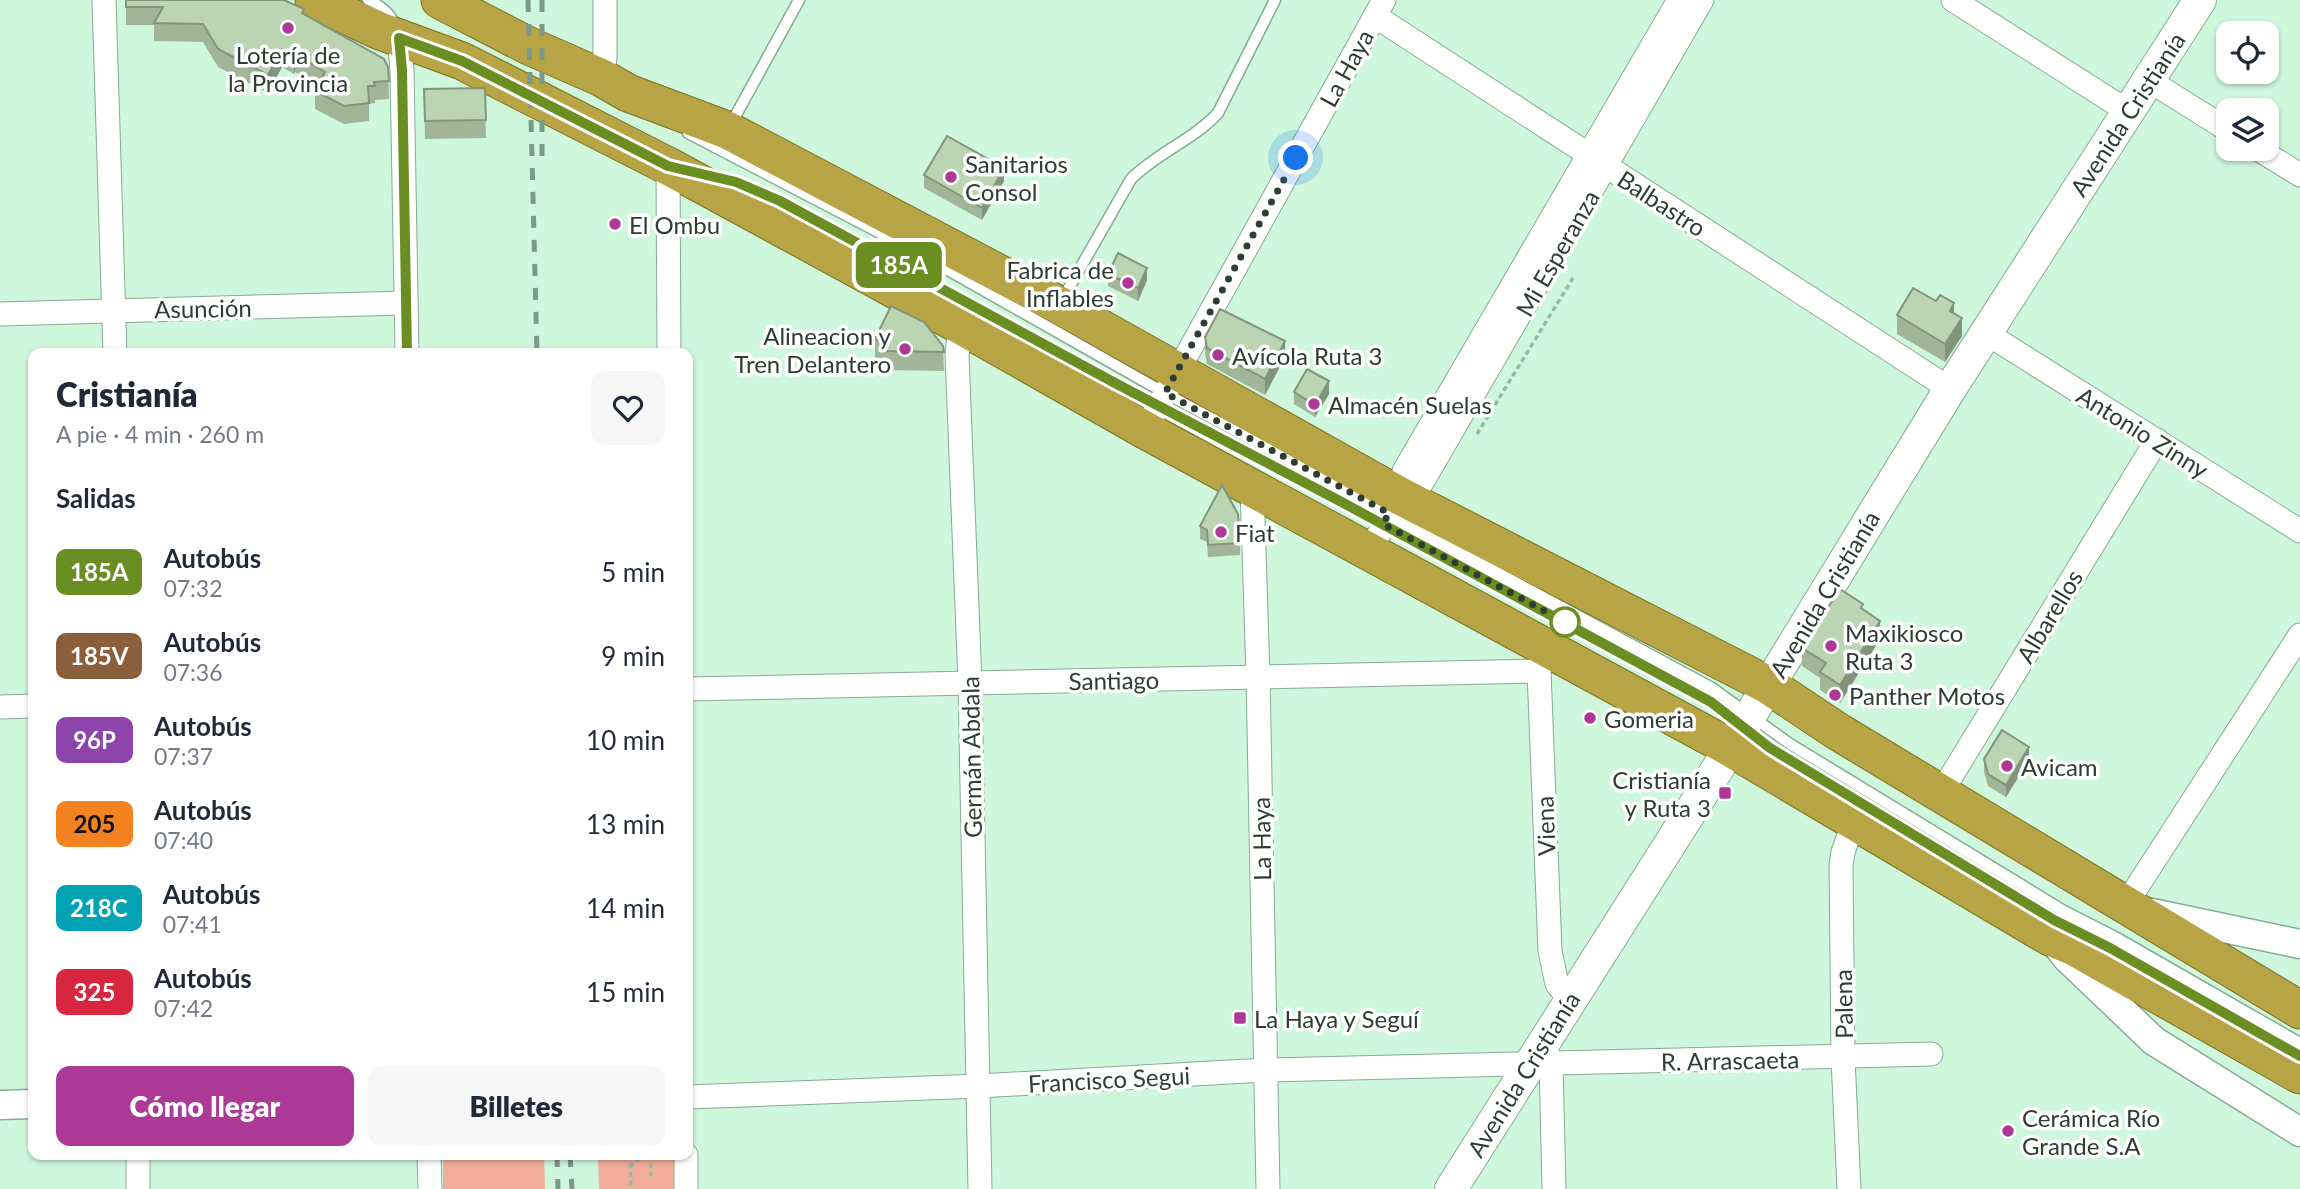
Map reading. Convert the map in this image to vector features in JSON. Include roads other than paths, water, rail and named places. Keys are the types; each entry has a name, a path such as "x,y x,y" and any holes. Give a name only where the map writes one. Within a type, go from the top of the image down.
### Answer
{"highway":[{"path":"314,0 399,38 462,61 668,166 960,326 1161,400 1385,521 1768,685 1837,731 2300,1010"},
{"path":"442,1 529,46 615,85 727,130 1059,305 1252,489 1385,521 1543,659 1740,730 1854,821 2050,937 2074,947 2300,1075"}],"main road":[{"name":"Avenida Cristianía","path":"1451,1189 1541,1055 1570,1000 1950,389 2200,0"}],"street":[{"path":"104,0 115,348"},
{"path":"605,0 605,57 615,85"},
{"name":"Mi Esperanza","path":"1385,521 1421,484 1427,474 1598,161 1678,0"},
{"name":"Mi Esperanza","path":"1598,161 1702,0"},
{"path":"1952,0 2129,112"},
{"name":"Balbastro","path":"1380,8 1598,161 1950,389"},
{"name":"La Haya","path":"1161,400 1380,8"},
{"path":"399,38 402,70 407,348"},
{"path":"2150,81 2216,122"},
{"path":"2277,161 2300,175"},
{"path":"668,166 669,348"},
{"name":"Asunción","path":"0,314 406,303"},
{"name":"Germán Abdala","path":"960,326 957,355 970,683 980,1189"},
{"name":"Antonio Zinny","path":"1986,332 2300,531"},
{"name":"Albarellos","path":"1941,793 2157,440"},
{"name":"La Haya","path":"1252,489 1268,1189"},
{"path":"2300,635 2126,904 2162,917 2300,944"},
{"name":"Santiago","path":"693,689 1258,676 1543,659"},
{"name":"Viena","path":"1543,659 1550,951 1557,984 1570,1000"},
{"path":"0,707 28,706"},
{"name":"Palena","path":"1849,1189 1843,1058 1841,865 1854,821"},
{"path":"2050,937 2067,958 2154,1041 2300,1132"},
{"name":"R. Arrascaeta","path":"1541,1055 1843,1058 1931,1054"},
{"path":"1541,1055 1554,1189"},
{"name":"Francisco Segui","path":"693,1097 979,1086 1541,1055"},
{"path":"0,1105 28,1104"},
{"path":"138,1160 138,1189"},
{"path":"429,1160 430,1189"},
{"path":"686,1160 686,1189"}],"lane":[{"path":"368,0 391,17 399,38"},
{"path":"727,130 799,0"},
{"path":"1059,305 1130,179 1143,167 1207,125 1218,113 1275,0"},
{"path":"615,85 661,117"},
{"path":"672,125 911,249 1161,400"},
{"path":"668,166 736,182 780,201 1161,400"},
{"path":"1385,521 1712,688 1740,730 1948,855"},
{"path":"1740,730 1909,818 2064,911 2117,938 2300,1043"},
{"path":"2110,948 2300,1056"}],"railway":[{"path":"528,0 537,348"},
{"path":"542,0 542,161"},
{"path":"557,1160 558,1189"},
{"path":"570,1160 572,1189"}],"place":[{"name":"Lotería de la Provincia","path":"288,28"},
{"name":"Sanitarios Consol","path":"951,177"},
{"name":"El Ombu","path":"615,224"},
{"name":"Fabrica de Inflables","path":"1128,283"},
{"name":"Alineacion y Tren Delantero","path":"905,349"},
{"name":"Avícola Ruta 3","path":"1218,355"},
{"name":"Almacén Suelas","path":"1314,404"},
{"name":"Fiat","path":"1221,532"},
{"name":"Maxikiosco Ruta 3","path":"1831,646"},
{"name":"Panther Motos","path":"1835,695"},
{"name":"Gomeria","path":"1590,718"},
{"name":"Avicam","path":"2007,766"},
{"name":"Cristianía y Ruta 3","path":"1725,793"},
{"name":"La Haya y Seguí","path":"1240,1018"},
{"name":"Cerámica Río Grande S.A","path":"2008,1131"}]}
